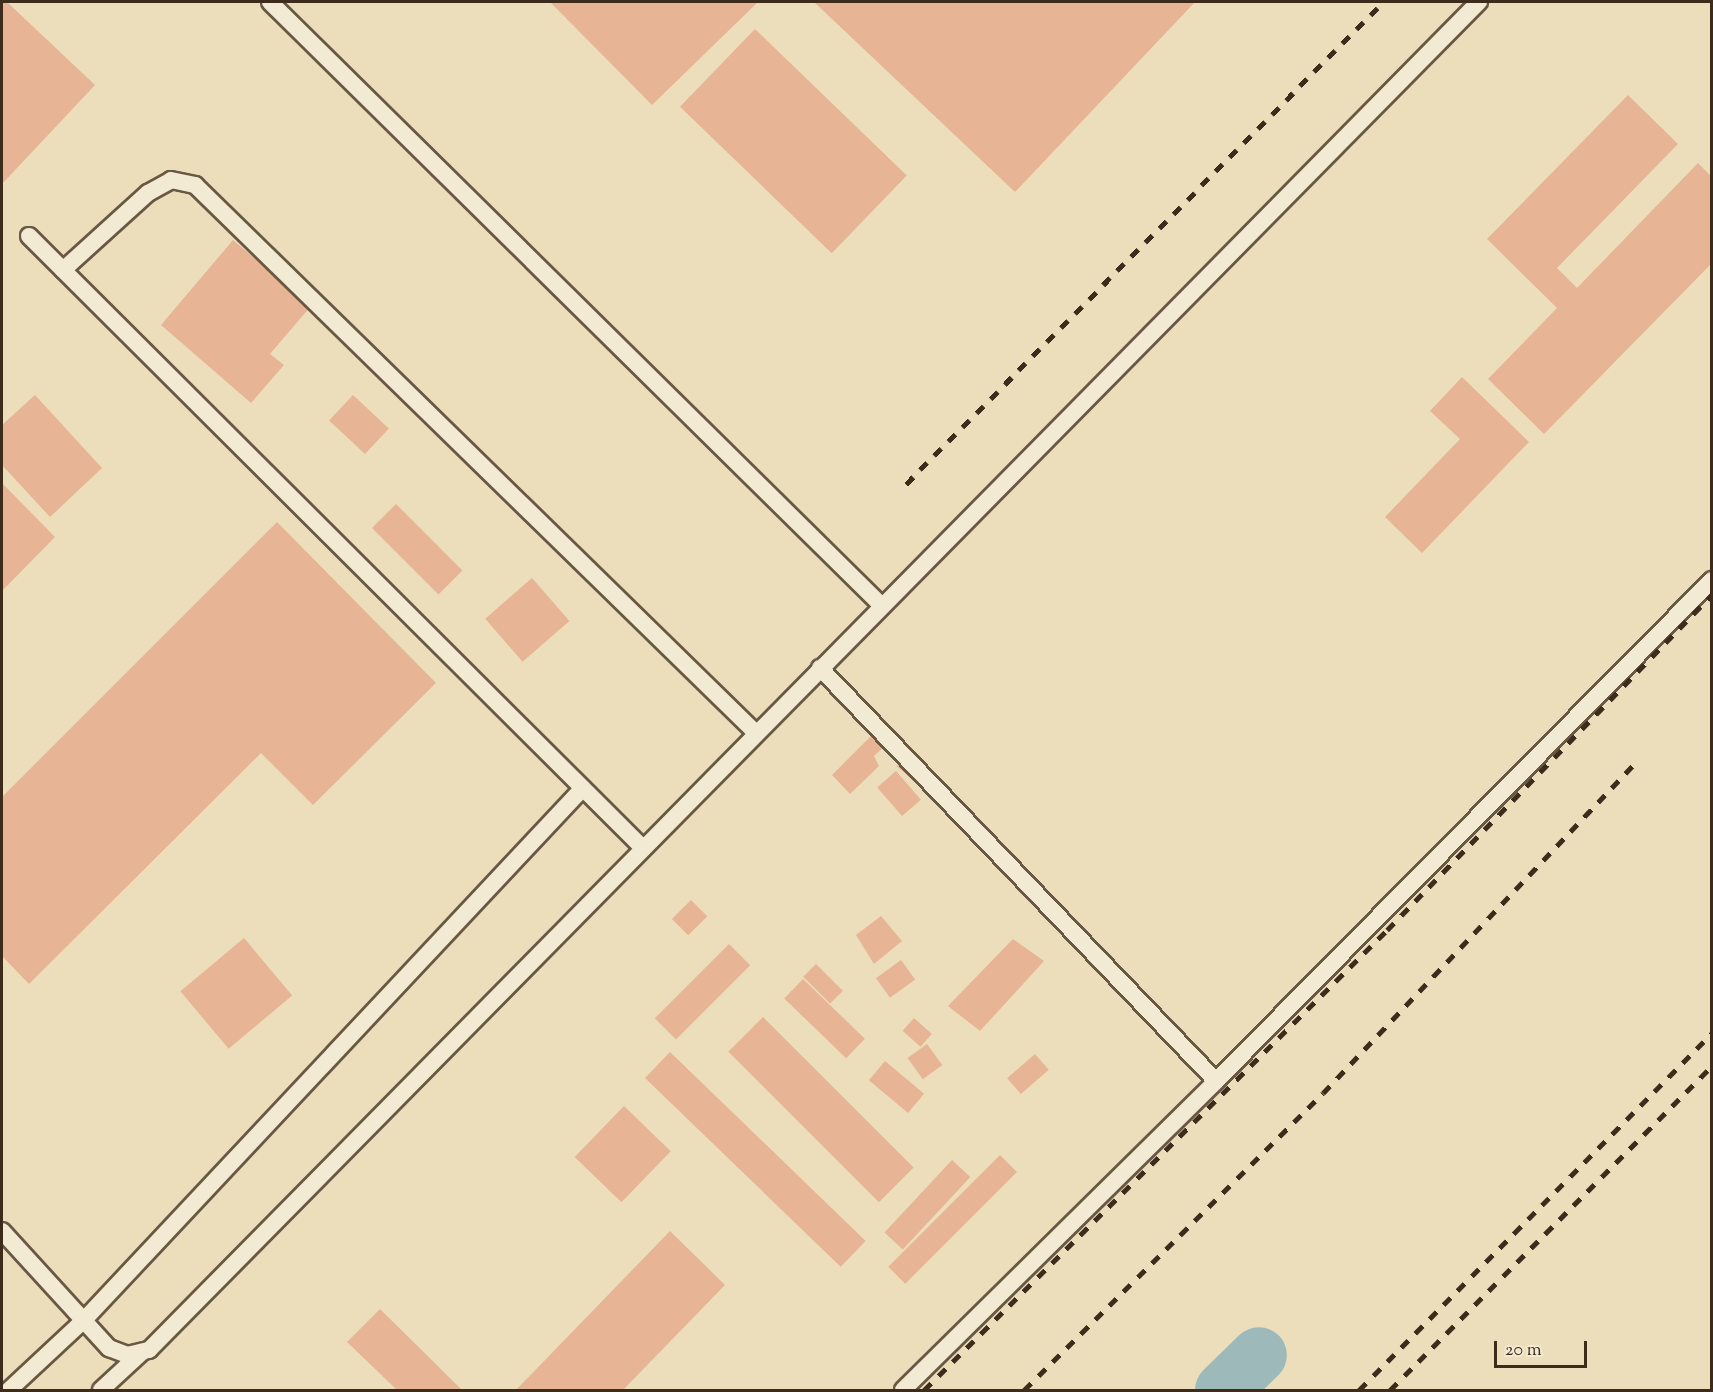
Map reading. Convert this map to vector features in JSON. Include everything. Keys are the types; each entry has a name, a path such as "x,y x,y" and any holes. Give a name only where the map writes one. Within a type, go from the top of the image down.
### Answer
{"lane":[{"path":"270,2 882,605"},
{"path":"101,1390 136,1356 149,1350 819,668 1479,2"},
{"path":"63,270 148,193 171,180 195,184 756,733"},
{"path":"29,236 643,848"},
{"path":"903,1390 1216,1081 1712,580"},
{"path":"819,668 1216,1081"},
{"path":"9,1390 84,1320 583,788"},
{"path":"2,1231 110,1348 127,1355 149,1350"}],"building":[{"path":"2,2 7,2 95,85 2,184"},
{"path":"550,2 758,2 652,105"},
{"path":"814,2 1195,2 1015,192"},
{"path":"755,29 907,176 832,253 680,107"},
{"path":"1628,95 1678,144 1557,268 1577,288 1698,163 1712,177 1712,263 1544,434 1488,379 1557,308 1487,239"},
{"path":"233,240 311,306 270,354 284,365 251,403 161,325"},
{"path":"1462,377 1529,442 1422,553 1385,517 1460,439 1430,411"},
{"path":"35,395 102,468 50,517 2,465 2,425"},
{"path":"353,395 389,428 365,454 329,421"},
{"path":"2,483 55,537 2,591"},
{"path":"396,504 462,570 438,595 372,528"},
{"path":"277,522 436,683 313,805 261,753 29,984 2,956 2,797"},
{"path":"532,578 569,621 523,662 485,619"},
{"path":"877,730 889,742 874,756 879,766 850,794 832,775"},
{"path":"904,758 921,773 914,781 897,766"},
{"path":"896,771 921,800 902,816 877,787"},
{"path":"691,900 707,916 688,935 672,919"},
{"path":"881,916 902,941 874,964 856,935"},
{"path":"244,938 292,995 229,1049 180,991"},
{"path":"1013,939 1044,961 980,1031 948,1006"},
{"path":"729,944 750,965 676,1039 655,1018"},
{"path":"901,960 915,979 890,998 876,978"},
{"path":"816,964 843,991 830,1004 803,977"},
{"path":"803,979 865,1039 846,1058 784,998"},
{"path":"763,1017 914,1168 879,1202 728,1052"},
{"path":"914,1018 932,1034 920,1047 903,1031"},
{"path":"927,1044 942,1065 923,1079 908,1058"},
{"path":"670,1052 866,1241 841,1267 645,1078"},
{"path":"1035,1054 1049,1070 1021,1094 1007,1078"},
{"path":"885,1061 924,1094 908,1113 869,1080"},
{"path":"624,1106 671,1151 621,1202 575,1157"},
{"path":"1000,1155 1017,1172 905,1284 888,1267"},
{"path":"952,1160 970,1177 903,1249 884,1232"},
{"path":"670,1231 725,1285 623,1390 516,1390"},
{"path":"380,1309 462,1390 397,1390 347,1342"}],"waterway":[{"path":"1223,1390 1259,1355"}],"railway":[{"path":"906,484 1383,2"},
{"path":"924,1390 1387,930 1712,595"},
{"path":"1024,1390 1323,1093 1632,766"},
{"path":"1359,1390 1712,1033"},
{"path":"1390,1390 1712,1066"}]}
